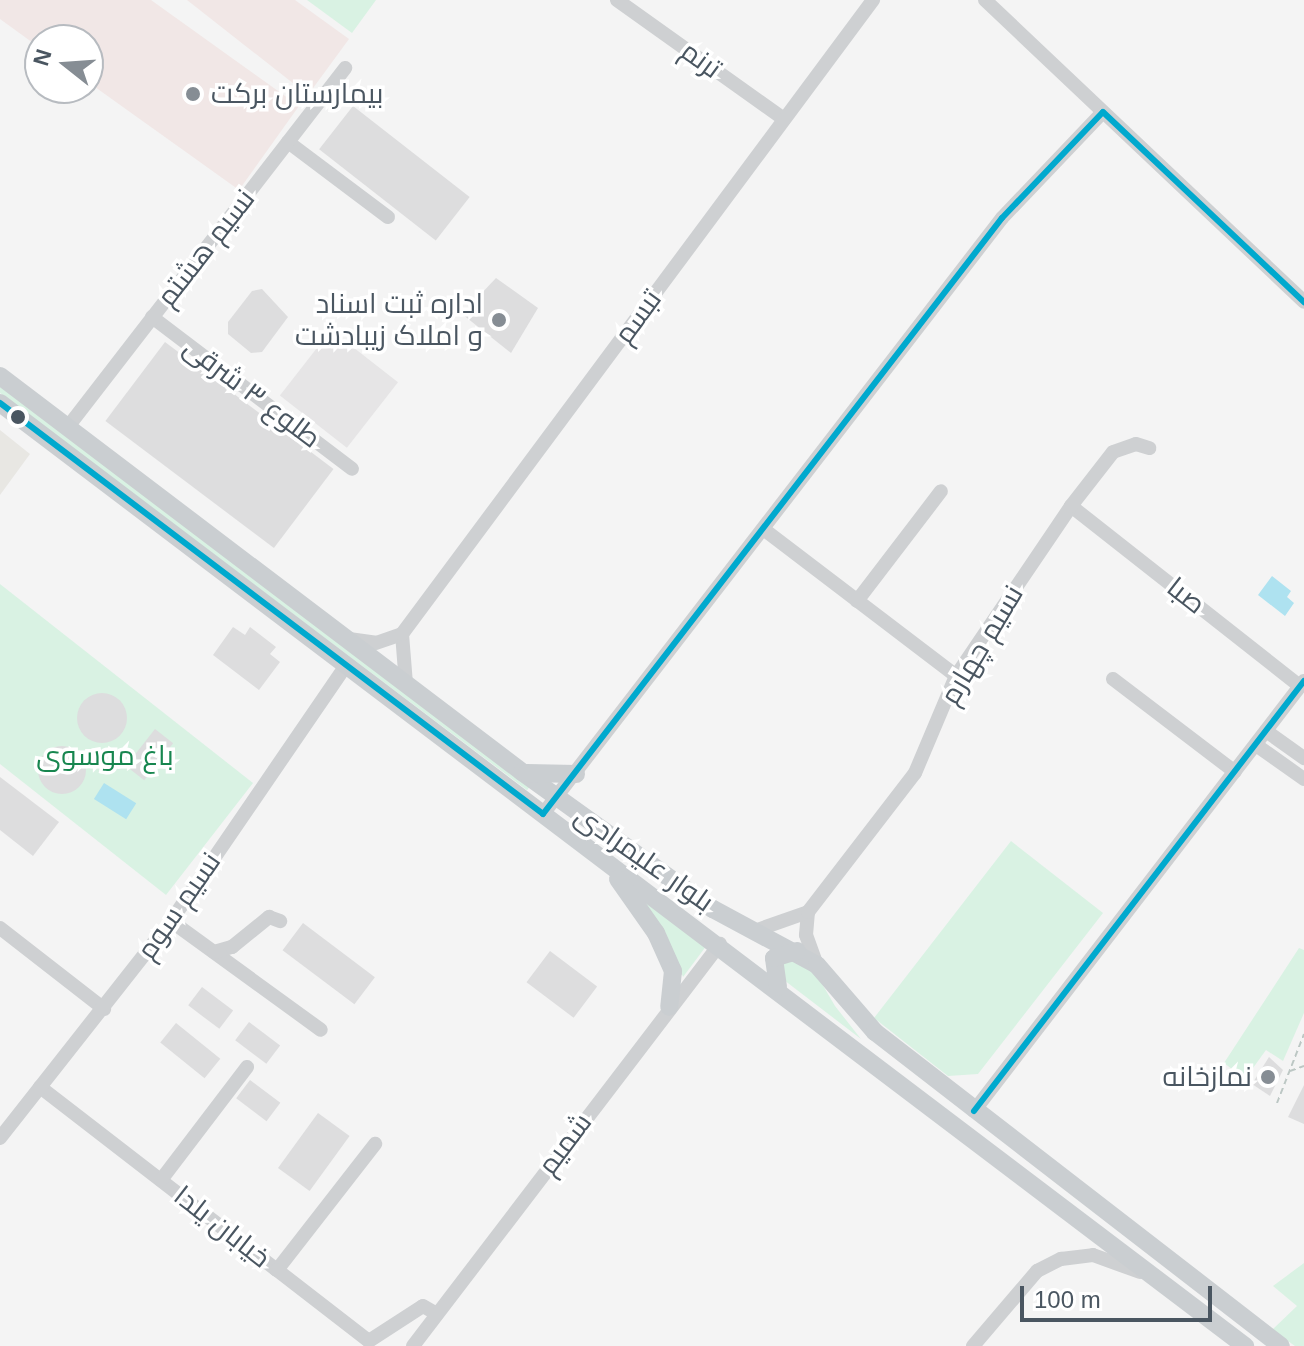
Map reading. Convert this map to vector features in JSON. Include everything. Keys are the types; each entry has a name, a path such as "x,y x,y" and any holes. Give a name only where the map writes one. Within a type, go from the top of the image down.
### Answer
{"main road":[{"name":"بلوار علیمرادی","path":"0,376 522,772 713,909 760,929 817,965 875,1032 1281,1346"},
{"name":"بلوار علیمرادی","path":"0,403 543,814 778,987 1245,1346"},
{"path":"522,772 576,774"},
{"path":"598,855 656,933 673,971 669,1007"},
{"path":"778,987 774,958 797,951"}],"street":[{"name":"ترنم","path":"617,0 784,119"},
{"name":"تبسم","path":"402,634 873,0"},
{"path":"985,0 1304,302"},
{"name":"نسیم هشتم","path":"67,428 345,68"},
{"path":"543,814 766,531 1002,218 1103,112"},
{"path":"288,142 388,217"},
{"name":"طلوع ۳ شرقی","path":"152,317 352,469"},
{"name":"نسیم چهارم","path":"808,912 915,773 956,676 1071,506 1113,452 1136,444 1149,448"},
{"path":"857,601 941,491"},
{"name":"صبا","path":"1071,506 1302,684"},
{"path":"766,531 956,676"},
{"path":"345,638 376,643 402,634 406,684"},
{"name":"نسیم سوم","path":"0,1138 171,921 346,665"},
{"path":"1113,679 1235,772"},
{"path":"974,1111 1302,684"},
{"path":"1266,731 1302,752"},
{"path":"1256,745 1304,779"},
{"path":"760,929 808,912 806,935 817,965"},
{"path":"214,952 232,947 269,917 280,921"},
{"path":"171,921 321,1030"},
{"path":"0,928 104,1009"},
{"name":"شمیم","path":"413,1346 720,944"},
{"path":"161,1180 247,1067"},
{"name":"خیابان یلدا","path":"40,1087 277,1270 375,1144"},
{"path":"973,1346 1037,1271 1061,1259 1093,1255 1151,1276"},
{"path":"277,1270 369,1341 423,1306 437,1314"}],"path":[{"path":"1277,1103 1304,1034"},
{"path":"1289,1071 1304,1066"}],"shaded area":[{"name":"بیمارستان برکت","path":"0,0 151,0 299,106 239,190 104,93 104,24 24,24 24,36 0,19"},
{"path":"187,0 295,0 349,39 308,95"},
{"path":"331,330 398,382 347,448 280,395"},
{"path":"0,430 30,454 0,495"}],"green space":[{"path":"307,0 376,0 352,33"},
{"path":"0,383 532,784 527,790 0,393"},
{"name":"باغ موسوی","path":"0,584 253,783 166,895 0,764"},
{"path":"1011,841 1103,913 978,1074 948,1076 874,1018"},
{"path":"636,891 707,945 683,977 665,932"},
{"path":"1299,948 1304,950 1304,1013 1283,1061 1266,1050 1245,1079 1224,1063"},
{"path":"807,958 835,1006 861,1039 780,977 779,959"},
{"path":"1304,1263 1304,1346 1295,1346 1272,1330 1297,1306 1273,1286"}],"water":[{"path":"1272,576 1291,591 1287,597 1294,603 1285,616 1258,595"},
{"path":"104,783 136,803 126,819 94,799"}],"building":[{"path":"353,106 470,197 436,240 319,149"},
{"name":"اداره ثبت اسناد و املاک زیبادشت","path":"496,278 538,308 511,353 462,314"},
{"path":"262,289 288,317 262,352 251,353 228,334 228,322 252,291"},
{"path":"165,342 334,469 274,548 105,421"},
{"path":"233,627 245,635 250,627 276,647 270,654 280,662 259,690 213,655"},
{"path":"102,693 120,700 127,718 120,736 102,743 84,736 77,718 84,700"},
{"path":"155,729 173,743 144,780 126,766"},
{"path":"62,746 71,747 79,753 85,761 85,779 79,787 71,793 62,794 53,793 45,787 39,779 38,770 39,761 45,753 53,747"},
{"path":"0,777 59,822 33,856 0,830"},
{"path":"303,923 375,977 354,1004 283,950"},
{"path":"550,951 597,987 574,1018 527,982"},
{"path":"202,987 233,1010 219,1029 188,1005"},
{"path":"249,1022 280,1045 266,1064 235,1040"},
{"path":"176,1023 220,1059 205,1078 160,1042"},
{"name":"نمازخانه","path":"1269,1057 1283,1070 1270,1096 1252,1084"},
{"path":"250,1080 280,1103 267,1121 236,1098"},
{"path":"1304,1085 1304,1124 1288,1117"},
{"path":"318,1113 350,1136 310,1191 278,1168"}],"transit line":[{"path":"0,403 543,814 1002,218 1103,112 1304,302"},
{"path":"974,1111 1304,681"}],"place":[{"name":"بیمارستان برکت","path":"193,94"},
{"name":"اداره ثبت اسناد و املاک زیبادشت","path":"499,320"},
{"name":"نمازخانه","path":"1268,1077"}]}
